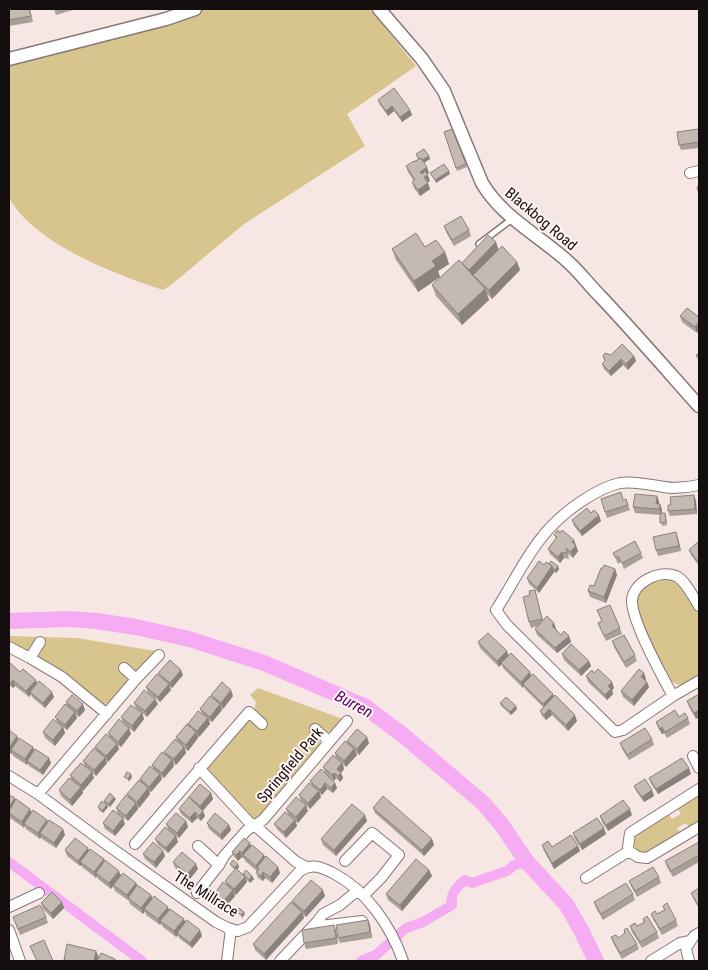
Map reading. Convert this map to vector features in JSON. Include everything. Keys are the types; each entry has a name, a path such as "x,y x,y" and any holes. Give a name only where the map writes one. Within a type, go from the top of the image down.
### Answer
{"street":[{"path":"9,59 195,9"},
{"name":"Blackbog Road","path":"379,9 422,59 444,92 482,183 490,196 513,218 566,260 699,406"},
{"path":"699,485 672,488 652,484 621,483 596,492 574,507 541,537 496,610 507,625 615,732 623,730 699,681"},
{"path":"673,696 636,619 632,599 637,588 644,581 655,575 667,574 676,576 683,582 699,606"},
{"path":"30,658 40,642"},
{"path":"9,648 62,677 106,714"},
{"path":"38,794 136,679 159,655"},
{"path":"124,668 136,679"},
{"path":"136,844 248,712 262,724"},
{"name":"Springfield Park","path":"198,893 220,865 224,856 247,830 263,820 347,721"},
{"path":"315,729 329,741"},
{"path":"693,756 699,768"},
{"name":"Springfield Park","path":"199,768 254,826 295,861 306,867"},
{"name":"The Millrace","path":"9,776 38,794 216,922 238,931 248,928 300,870 306,867"},
{"path":"629,852 630,833 699,789"},
{"path":"629,852 638,857 647,858 699,827"},
{"path":"280,961 324,914 381,878 399,855 372,832 359,854 346,861"},
{"path":"198,846 220,865"},
{"path":"586,878 629,852"},
{"path":"306,867 315,866 324,869 361,892 394,939 403,961"},
{"path":"18,890 23,900"},
{"path":"9,907 39,893"},
{"path":"317,922 320,926 368,921"},
{"path":"227,961 232,929"},
{"path":"9,930 20,961"},
{"path":"689,961 686,948 694,936 699,933"},
{"path":"651,961 680,943 690,941"}],"lane":[{"path":"479,244 513,218"}],"shaded area":[{"path":"207,9 370,9 416,66 347,114 365,146 244,224 163,290 100,266 56,243 37,230 21,215 9,198 9,66 139,32"},
{"path":"666,579 679,583 699,614 699,678 683,687 670,681 665,674 642,624 637,606 639,592 653,582"},
{"path":"9,636 77,638 156,651 110,703 103,704 53,666 9,643"},
{"path":"258,688 343,719 332,731 327,732 323,730 318,737 320,745 259,817 253,819 248,816 207,771 208,765 248,721 266,722 254,711 256,702 250,695"},
{"path":"699,795 699,823 690,829 686,823 677,828 681,834 651,851 644,853 638,851 634,846 634,835 668,813 672,819 681,814 677,808"},
{"path":"569,901 603,961 592,961 561,907"}],"building":[{"path":"9,9 29,9 31,16 9,20"},
{"path":"394,88 410,110 400,117 392,106 386,111 378,100"},
{"path":"452,129 466,164 456,168 444,132"},
{"path":"699,129 699,142 679,145 677,132"},
{"path":"424,149 429,156 422,160 421,158 419,159 416,154"},
{"path":"421,158 427,167 420,172 422,174 425,171 428,175 424,177 428,183 418,190 412,182 415,180 406,166"},
{"path":"444,164 449,171 435,180 430,173"},
{"path":"461,216 469,230 452,240 444,226"},
{"path":"416,233 425,247 436,240 445,252 432,261 436,266 414,281 392,249"},
{"path":"488,235 496,242 469,270 462,263"},
{"path":"502,246 517,262 489,290 473,275"},
{"path":"459,260 485,289 458,314 432,285"},
{"path":"687,308 699,317 699,322 695,327 680,316"},
{"path":"622,344 634,356 626,364 621,359 609,371 602,364 605,361 603,356 605,353 611,355"},
{"path":"621,492 623,500 626,499 628,505 605,512 601,499"},
{"path":"635,494 657,496 656,504 660,504 659,509 633,507"},
{"path":"694,495 695,509 668,511 668,505 671,505 670,497"},
{"path":"587,508 591,513 594,510 599,515 580,531 572,520"},
{"path":"660,513 665,513 666,522 660,523"},
{"path":"558,530 560,533 562,530 574,540 572,542 576,545 571,552 566,548 567,553 562,552 558,557 548,549 557,537 554,535"},
{"path":"676,532 679,546 656,550 653,537"},
{"path":"635,541 641,553 622,563 618,556 616,558 613,553"},
{"path":"699,541 699,563 689,550"},
{"path":"539,561 544,565 546,562 552,566 537,588 527,578"},
{"path":"551,561 558,566 555,570 549,564"},
{"path":"604,565 615,569 604,597 588,591 590,585 594,586"},
{"path":"535,590 542,619 529,622 523,597 530,595 529,591"},
{"path":"610,605 620,628 604,636 598,623 602,621 597,610"},
{"path":"547,616 554,623 552,626 561,635 564,631 569,636 555,648 535,629"},
{"path":"488,633 507,651 497,661 478,642"},
{"path":"624,635 635,655 624,662 612,641"},
{"path":"571,644 589,661 579,670 562,654"},
{"path":"511,653 530,672 521,682 501,663"},
{"path":"170,660 181,670 170,683 158,673"},
{"path":"9,662 20,672 23,669 36,680 26,691 13,680 11,683 9,681"},
{"path":"598,669 612,682 608,686 611,689 605,695 586,676 592,670 594,673"},
{"path":"639,669 644,673 641,677 647,682 632,700 621,691"},
{"path":"157,674 169,684 158,697 146,687"},
{"path":"533,674 553,694 543,704 523,684"},
{"path":"39,681 52,692 43,703 30,692"},
{"path":"222,682 231,690 221,703 211,695"},
{"path":"144,690 155,699 145,711 134,703"},
{"path":"699,694 699,710 694,713 687,701"},
{"path":"72,695 83,704 77,711 66,702"},
{"path":"555,695 575,715 566,725 549,709 544,715 540,711"},
{"path":"210,696 220,704 210,717 200,709"},
{"path":"506,697 516,706 510,712 500,703"},
{"path":"65,704 75,712 65,725 55,717"},
{"path":"131,705 142,713 132,726 121,717"},
{"path":"675,710 679,717 685,713 688,718 665,732 662,727 660,729 656,722"},
{"path":"198,711 208,718 197,731 188,724"},
{"path":"53,719 63,727 53,740 43,732"},
{"path":"119,719 129,728 118,742 108,733"},
{"path":"187,724 196,732 186,745 176,737"},
{"path":"645,728 652,739 627,755 620,743"},
{"path":"357,729 367,737 357,749 347,741"},
{"path":"9,730 17,736 9,748"},
{"path":"106,734 117,744 106,756 95,747"},
{"path":"19,738 33,747 25,759 11,750"},
{"path":"175,739 184,747 174,759 164,752"},
{"path":"345,741 354,749 344,761 335,753"},
{"path":"94,748 105,758 94,770 83,761"},
{"path":"35,749 49,758 40,770 27,761"},
{"path":"162,752 172,760 162,773 152,765"},
{"path":"333,755 342,763 337,769 341,773 338,776 334,773 332,775 323,767"},
{"path":"682,758 689,768 656,789 649,778"},
{"path":"81,763 92,772 81,785 70,775"},
{"path":"150,766 160,774 149,787 140,779"},
{"path":"321,769 335,783 331,788 325,783 320,790 310,781"},
{"path":"127,772 131,774 128,779 124,777"},
{"path":"69,778 81,787 70,800 59,790"},
{"path":"645,779 652,790 642,797 634,786"},
{"path":"139,780 148,788 137,802 127,794"},
{"path":"309,783 319,791 308,803 299,795"},
{"path":"200,784 211,793 200,806 189,797"},
{"path":"110,793 114,797 109,804 104,801"},
{"path":"9,795 15,798 9,807"},
{"path":"126,795 136,803 126,816 116,808"},
{"path":"383,796 432,839 422,850 373,808"},
{"path":"189,797 203,811 199,816 195,812 190,818 179,809"},
{"path":"296,797 306,805 296,817 286,809"},
{"path":"16,799 30,809 22,822 9,813"},
{"path":"623,800 630,809 606,825 600,816"},
{"path":"102,801 107,805 102,811 98,807"},
{"path":"352,804 365,815 334,850 321,839"},
{"path":"33,810 47,820 38,833 24,824"},
{"path":"113,810 123,818 113,831 103,823"},
{"path":"285,812 295,820 284,832 274,824"},
{"path":"176,813 186,821 177,833 166,824"},
{"path":"215,813 229,825 220,835 207,823"},
{"path":"597,818 604,828 580,844 573,833"},
{"path":"49,820 63,829 54,843 40,833"},
{"path":"165,827 176,836 166,848 155,839"},
{"path":"571,835 578,846 552,863 542,845 548,841 552,847"},
{"path":"75,838 88,848 78,861 65,850"},
{"path":"244,838 250,843 242,853 240,851 236,855 232,852"},
{"path":"153,842 163,851 154,862 143,854"},
{"path":"699,842 699,855 671,871 665,861"},
{"path":"252,845 264,855 256,866 243,855"},
{"path":"90,849 104,859 94,872 80,862"},
{"path":"182,852 196,864 187,874 173,862"},
{"path":"266,856 278,867 270,877 263,872 261,876 256,872 259,869 257,867"},
{"path":"416,859 429,870 400,905 386,894"},
{"path":"105,860 119,871 109,883 96,873"},
{"path":"233,860 238,864 235,868 230,864"},
{"path":"653,867 659,877 635,891 629,881"},
{"path":"236,868 245,877 234,889 225,881"},
{"path":"246,870 252,876 249,880 243,874"},
{"path":"123,873 136,883 127,895 113,885"},
{"path":"311,880 323,890 304,911 292,901"},
{"path":"223,882 233,890 222,903 213,896"},
{"path":"626,883 633,894 601,914 594,902"},
{"path":"137,885 151,895 141,908 128,898"},
{"path":"699,888 699,904 698,905 691,893"},
{"path":"52,892 62,902 51,913 41,903"},
{"path":"154,896 168,907 158,919 144,909"},
{"path":"291,902 302,912 264,954 253,944"},
{"path":"667,903 676,920 660,929 651,914 655,911 657,914 665,910 663,906"},
{"path":"40,905 46,917 18,929 13,917"},
{"path":"239,908 244,912 241,915 236,912"},
{"path":"170,909 184,919 174,931 160,921"},
{"path":"647,916 657,932 640,942 630,926 635,923 637,926 645,922 643,919"},
{"path":"187,920 200,930 190,943 177,933"},
{"path":"368,920 370,932 338,938 336,925"},
{"path":"334,925 336,938 304,943 302,930"},
{"path":"627,928 637,944 620,953 611,937 616,935 618,938 625,933 624,930"},
{"path":"44,940 53,961 37,961 30,946"},
{"path":"67,944 96,951 94,961 64,960"},
{"path":"101,953 115,959 115,961 97,961"}],"waterway":[{"name":"Burren","path":"9,621 69,619 96,621 136,627 189,639 264,663 364,706 404,736 483,803 501,824 527,862 566,904 596,961"},
{"path":"9,862 142,961"},
{"path":"361,961 376,955 406,928 423,922 452,905 454,891 465,880 472,883 507,871 514,865 527,862"}]}
